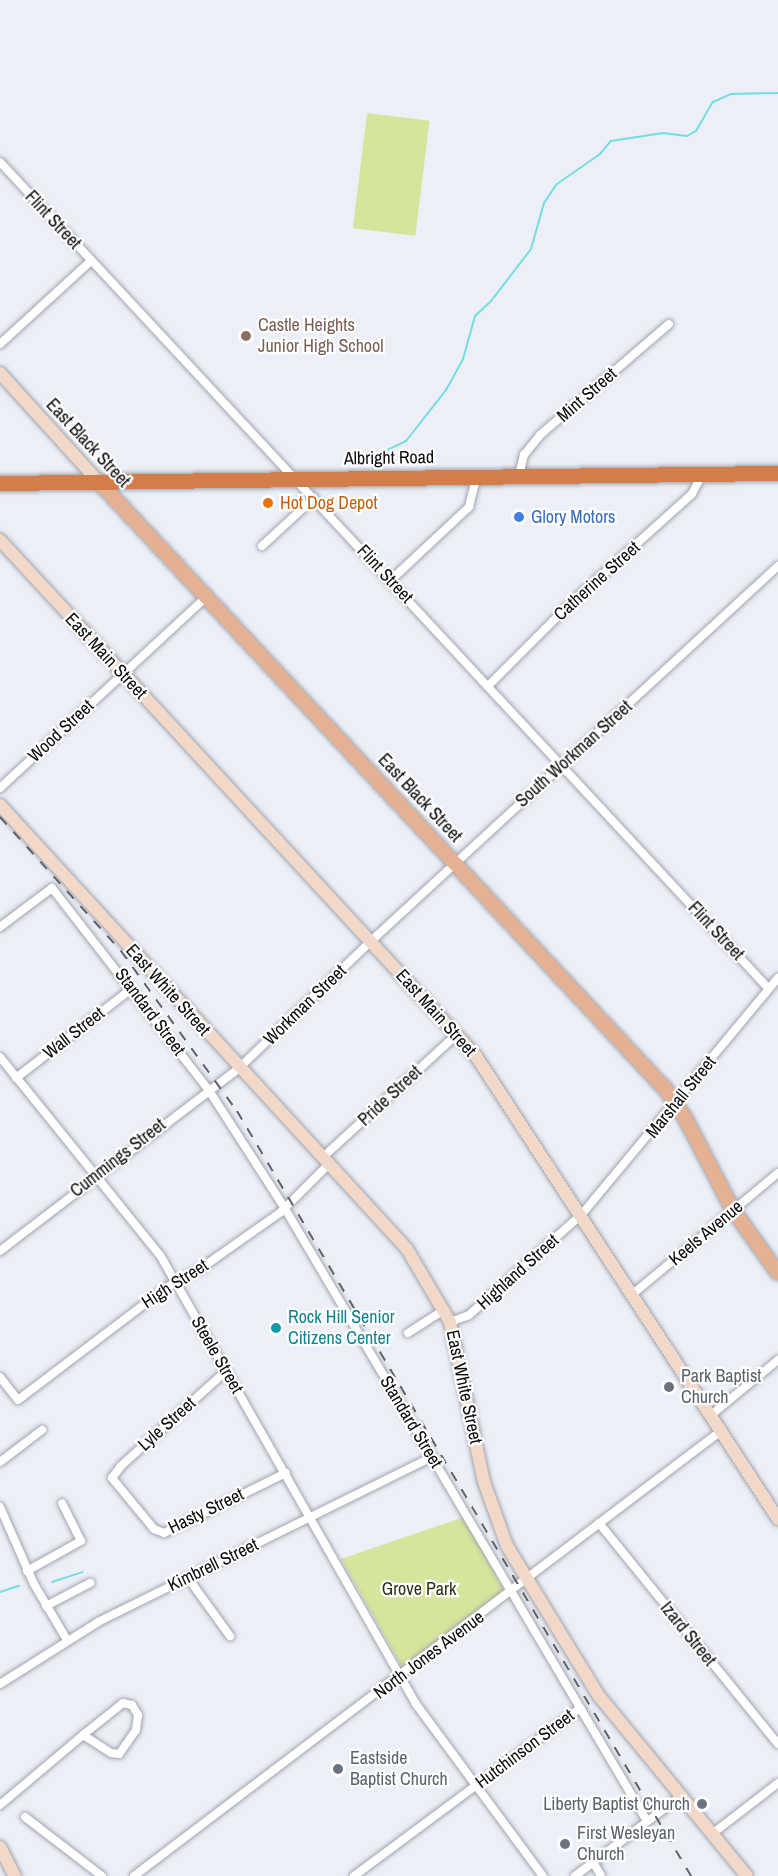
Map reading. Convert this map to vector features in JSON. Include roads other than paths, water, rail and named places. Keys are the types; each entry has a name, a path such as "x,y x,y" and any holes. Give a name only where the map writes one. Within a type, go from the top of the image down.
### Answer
{"highway":[{"name":"Albright Road","path":"2,484 294,478 778,473"}],"main road":[{"name":"East Black Street","path":"98,481 456,863 676,1103 732,1210 778,1273"}],"street":[{"name":"Flint Street","path":"0,162 769,988"},
{"path":"0,344 91,261"},
{"name":"Mint Street","path":"519,476 524,455 540,435 669,324"},
{"name":"East Black Street","path":"0,374 98,481"},
{"name":"Catherine Street","path":"488,686 573,601 692,494 702,474"},
{"path":"391,580 469,507 477,476"},
{"path":"262,546 314,498"},
{"name":"East Main Street","path":"0,540 490,1074 634,1293 778,1519"},
{"name":"East Main Street","path":"0,549 21,563"},
{"name":"South Workman Street","path":"370,942 778,566"},
{"name":"Wood Street","path":"0,788 207,596"},
{"name":"East White Street","path":"0,805 407,1249 450,1322 493,1513 527,1579 587,1679 680,1797 747,1876"},
{"name":"Standard Street","path":"0,927 52,888 208,1089 284,1208 647,1821"},
{"name":"Workman Street","path":"239,1068 370,942"},
{"name":"Marshall Street","path":"582,1214 778,978"},
{"name":"Wall Street","path":"16,1078 131,989"},
{"name":"Pride Street","path":"326,1161 456,1035"},
{"name":"Steele Street","path":"0,1057 93,1177 160,1255 311,1516 416,1704 543,1876"},
{"name":"Cummings Street","path":"0,1251 93,1177 239,1068"},
{"name":"High Street","path":"0,1377 18,1400 176,1282 284,1208 326,1161"},
{"name":"Keels Avenue","path":"634,1293 778,1173"},
{"name":"Highland Street","path":"450,1322 469,1315 582,1214"},
{"path":"408,1333 444,1310"},
{"path":"711,1415 778,1360"},
{"name":"Lyle Street","path":"112,1478 121,1466 226,1371"},
{"path":"0,1462 42,1430"},
{"name":"North Jones Avenue","path":"140,1874 721,1431"},
{"name":"Kimbrell Street","path":"0,1684 67,1640 432,1457"},
{"name":"Hasty Street","path":"112,1478 154,1529 164,1533 286,1473"},
{"path":"27,1571 81,1541 62,1503"},
{"path":"0,1507 27,1571 67,1640"},
{"name":"Izard Street","path":"599,1523 778,1744"},
{"path":"188,1578 230,1636"},
{"path":"46,1606 90,1583"},
{"path":"0,1805 83,1735 123,1703 132,1705 138,1715 136,1730 119,1754 111,1753 83,1735"},
{"name":"Hutchinson Street","path":"354,1876 580,1708"},
{"path":"712,1834 778,1783"},
{"path":"575,1876 680,1797"},
{"path":"25,1817 102,1876"},
{"path":"0,1848 15,1876"},
{"path":"593,1862 601,1876"}],"waterway":[{"path":"354,466 406,441 446,390 463,359 475,316 491,301 531,249 544,203 557,184 600,154 611,141 663,133 687,136 696,131 713,102 731,94 778,93"},
{"path":"52,1582 82,1572"},
{"path":"0,1592 19,1586"}],"railway":[{"path":"0,817 121,951 237,1111 691,1876"}],"place":[{"name":"Castle Heights Junior High School","path":"246,336"},
{"name":"Hot Dog Depot","path":"268,503"},
{"name":"Glory Motors","path":"519,517"},
{"name":"Rock Hill Senior Citizens Center","path":"276,1328"},
{"name":"Park Baptist Church","path":"669,1387"},
{"name":"Eastside Baptist Church","path":"338,1769"},
{"name":"Liberty Baptist Church","path":"702,1804"},
{"name":"First Wesleyan Church","path":"565,1844"}],"park label":[{"name":"Grove Park","path":"419,1589"}]}
